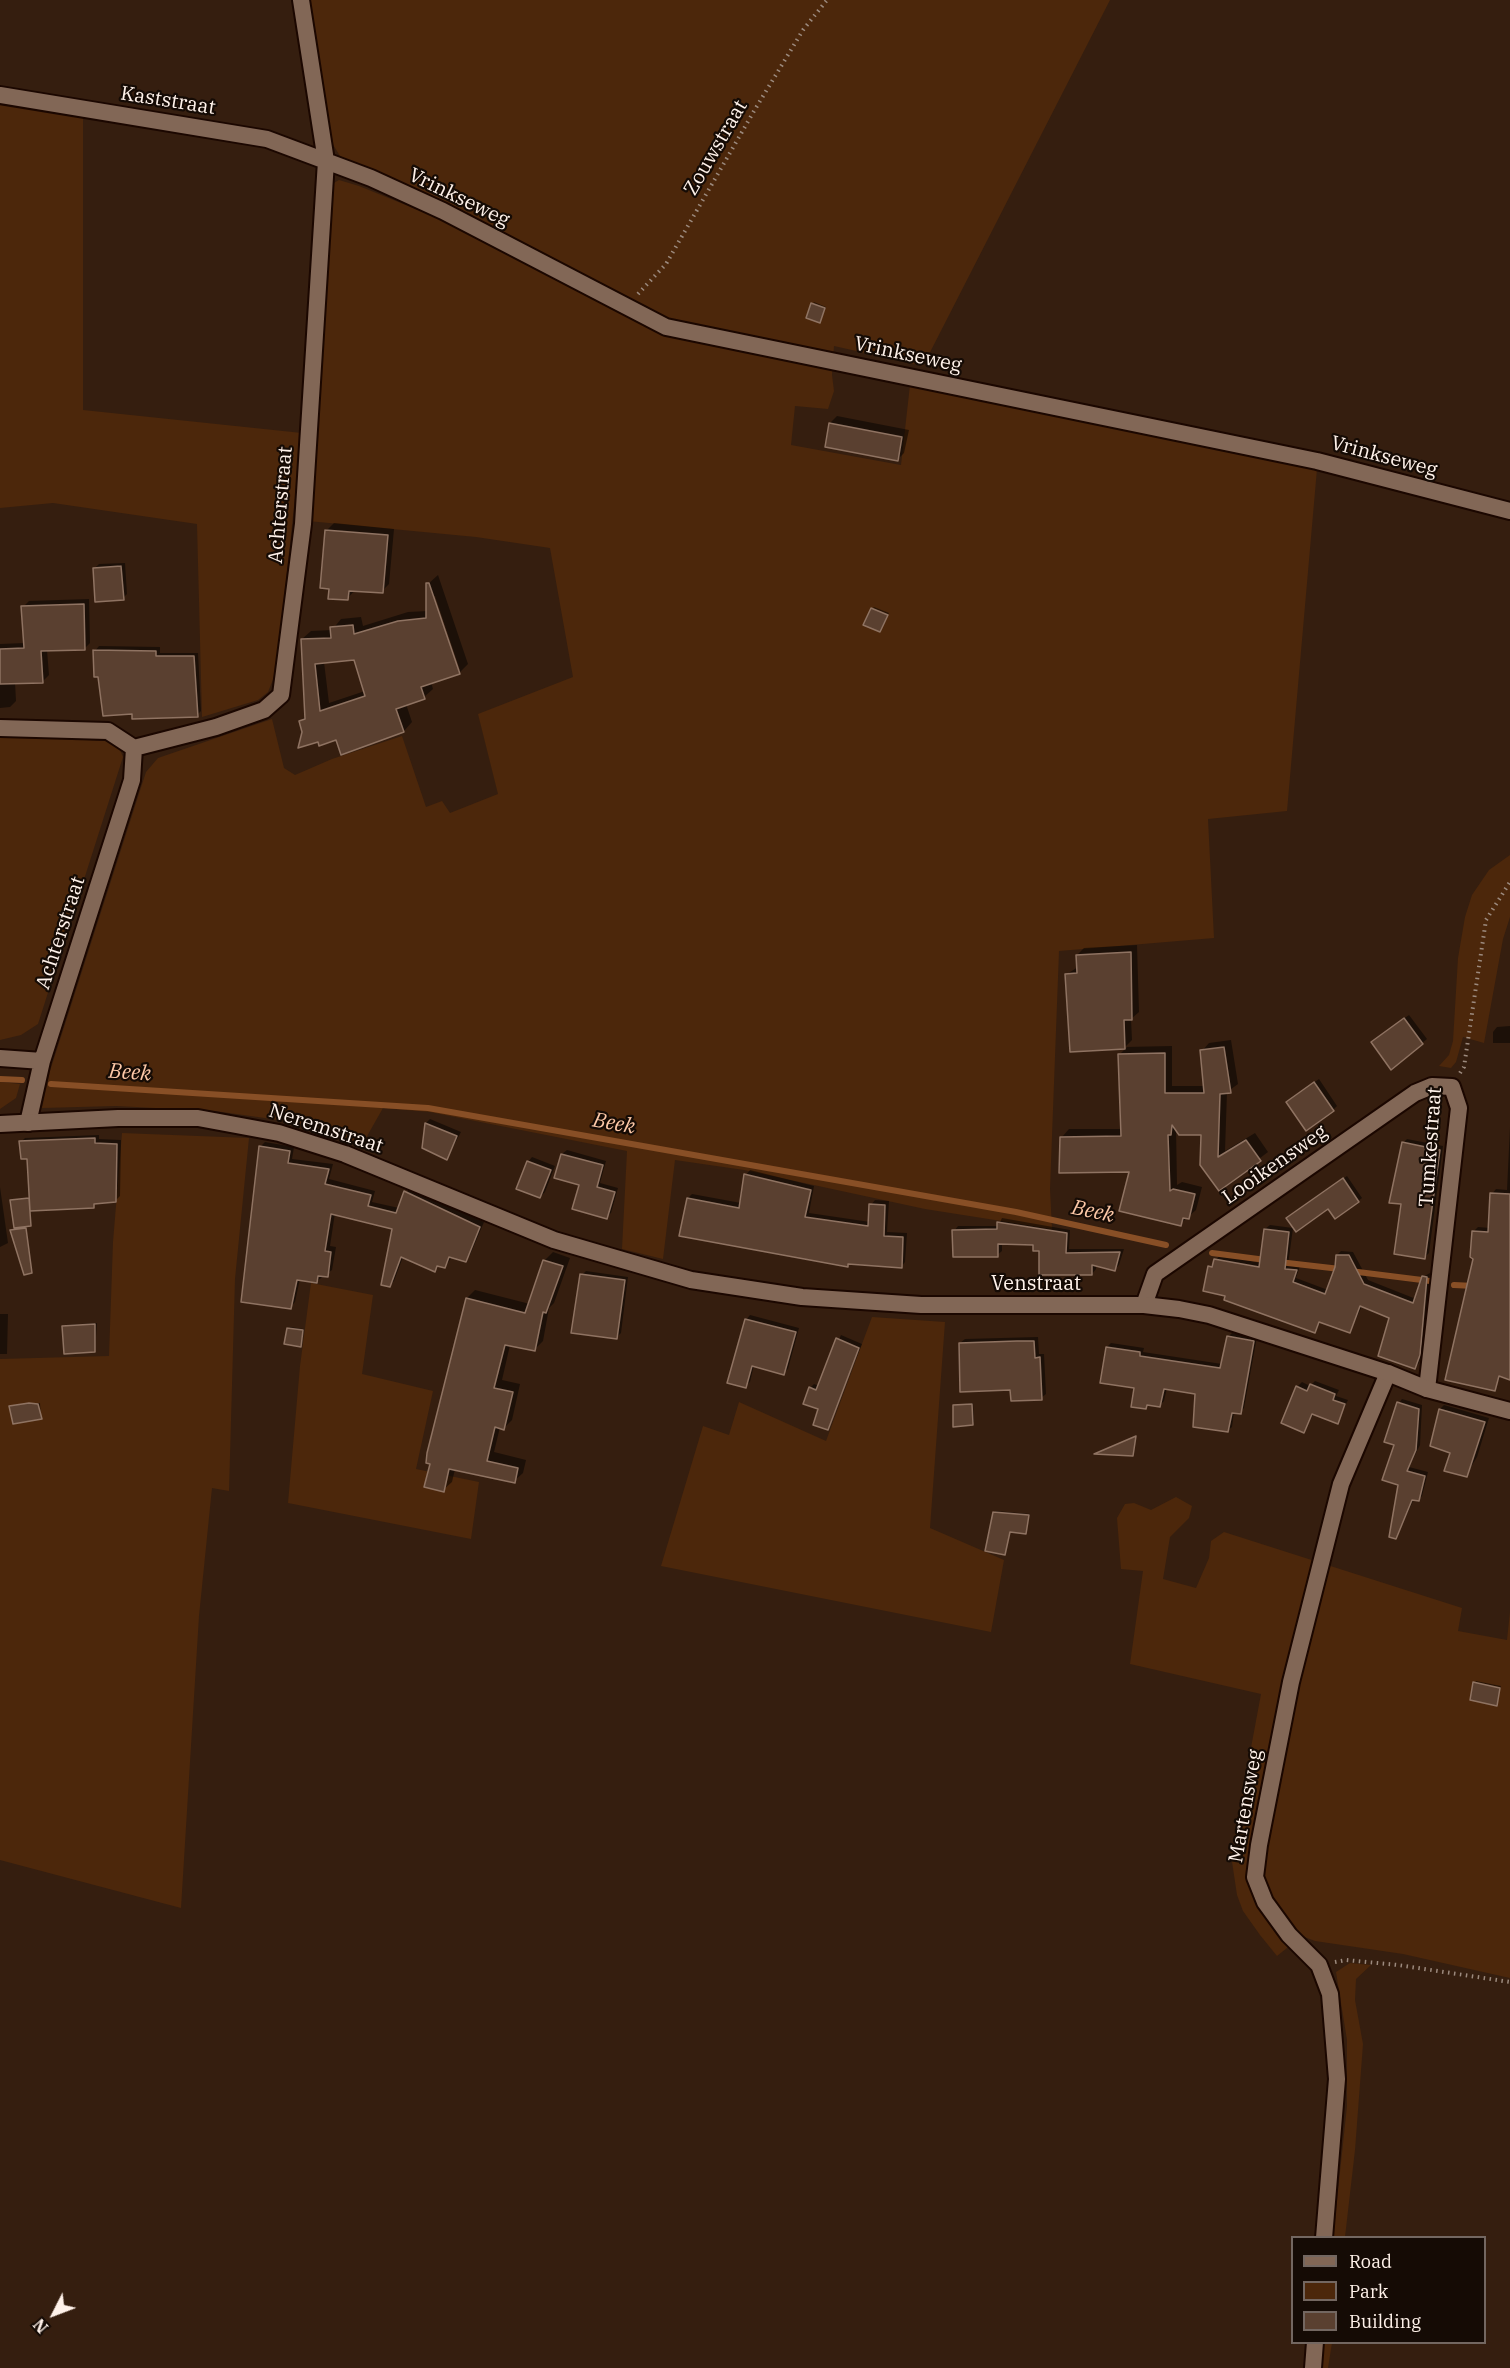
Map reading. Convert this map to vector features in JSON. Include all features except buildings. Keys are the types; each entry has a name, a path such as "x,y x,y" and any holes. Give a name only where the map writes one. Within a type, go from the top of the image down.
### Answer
{"street":[{"name":"Achterstraat","path":"28,1123 42,1061 132,780 134,748 216,727 264,710 281,695 303,524 326,161 302,0"},
{"name":"Kaststraat","path":"0,95 267,139 326,161"},
{"name":"Vrinkseweg","path":"326,161 443,211 666,327 1317,461 1510,511"},
{"path":"0,728 108,731 134,748"},
{"path":"0,1058 42,1061"},
{"name":"Looikensweg","path":"1144,1305 1155,1274 1415,1093 1432,1086 1452,1087"},
{"name":"Tumkestraat","path":"1427,1389 1458,1108 1452,1087"},
{"name":"Neremstraat","path":"0,1124 198,1118 279,1133 345,1154 554,1240"},
{"name":"Venstraat","path":"554,1240 691,1280 802,1297 921,1305 1144,1305 1209,1315 1427,1389 1510,1411"},
{"name":"Martensweg","path":"1324,2236 1337,2079 1330,1994 1319,1965 1289,1935 1265,1902 1255,1877 1291,1682 1341,1484 1388,1374"},
{"path":"1313,2368 1315,2344"}],"path":[{"name":"Zouwstraat","path":"625,307 666,264 803,30 827,0"},
{"name":"Tumkestraat","path":"1452,1087 1464,1067 1486,920 1510,882"},
{"path":"1319,1965 1346,1960 1510,1982"}],"green space":[{"path":"310,0 1110,0 923,366 834,346 832,375 834,391 828,409 795,406 791,445 901,465 910,385 1317,469 1287,811 1208,819 1214,938 1059,951 1050,1189 1052,1229 925,1209 744,1170 675,1160 663,1259 622,1249 627,1151 430,1112 383,1108 362,1145 279,1120 215,1111 116,1106 42,1108 50,1071 146,772 158,758 272,719 284,768 295,775 332,759 402,736 426,807 442,801 450,813 498,794 478,714 573,677 550,548 476,537 308,521 332,184 339,180 359,186 418,210 424,197 340,156 332,143"},
{"path":"0,102 83,116 83,410 302,433 276,672 268,692 258,700 202,717 197,524 53,503 0,508"},
{"path":"0,735 105,741 120,750 123,757 38,1024 21,1035 0,1040"},
{"path":"1510,855 1510,917 1503,939 1484,1043 1463,1037 1456,1062 1451,1068 1439,1066 1449,1055 1453,1041 1458,958 1465,917 1472,895 1489,870"},
{"path":"0,1082 20,1084 16,1098 0,1109"},
{"path":"122,1133 249,1138 235,1279 229,1491 212,1488 199,1616 181,1908 0,1860 0,1359 109,1356 113,1242"},
{"path":"311,1283 373,1295 362,1374 433,1391 416,1469 479,1482 471,1539 288,1503 300,1366"},
{"path":"872,1317 945,1322 930,1528 1004,1560 991,1632 661,1566 703,1426 729,1435 739,1402 826,1441"},
{"path":"1176,1497 1192,1506 1189,1518 1170,1537 1163,1579 1196,1588 1209,1558 1211,1541 1224,1532 1462,1608 1458,1631 1507,1640 1510,1612 1510,1978 1403,1954 1315,1941 1302,1936 1277,1956 1243,1911 1237,1895 1231,1855 1261,1694 1130,1664 1143,1571 1121,1569 1117,1518 1125,1504 1134,1503 1151,1510"},
{"path":"1350,1963 1371,1965 1356,1979 1355,2000 1363,2044 1355,2150 1345,2236 1333,2236 1347,2106 1347,2040 1336,1972"},
{"path":"1322,2344 1332,2344 1328,2368 1320,2368"}],"waterway":[{"name":"Beek","path":"0,1079 22,1080"},
{"name":"Beek","path":"51,1084 428,1108 1016,1212 1166,1245"},
{"name":"Beek","path":"1212,1253 1266,1260"},
{"name":"Beek","path":"1279,1262 1340,1269"},
{"name":"Beek","path":"1350,1271 1430,1281"},
{"name":"Beek","path":"1454,1285 1474,1286"}]}
